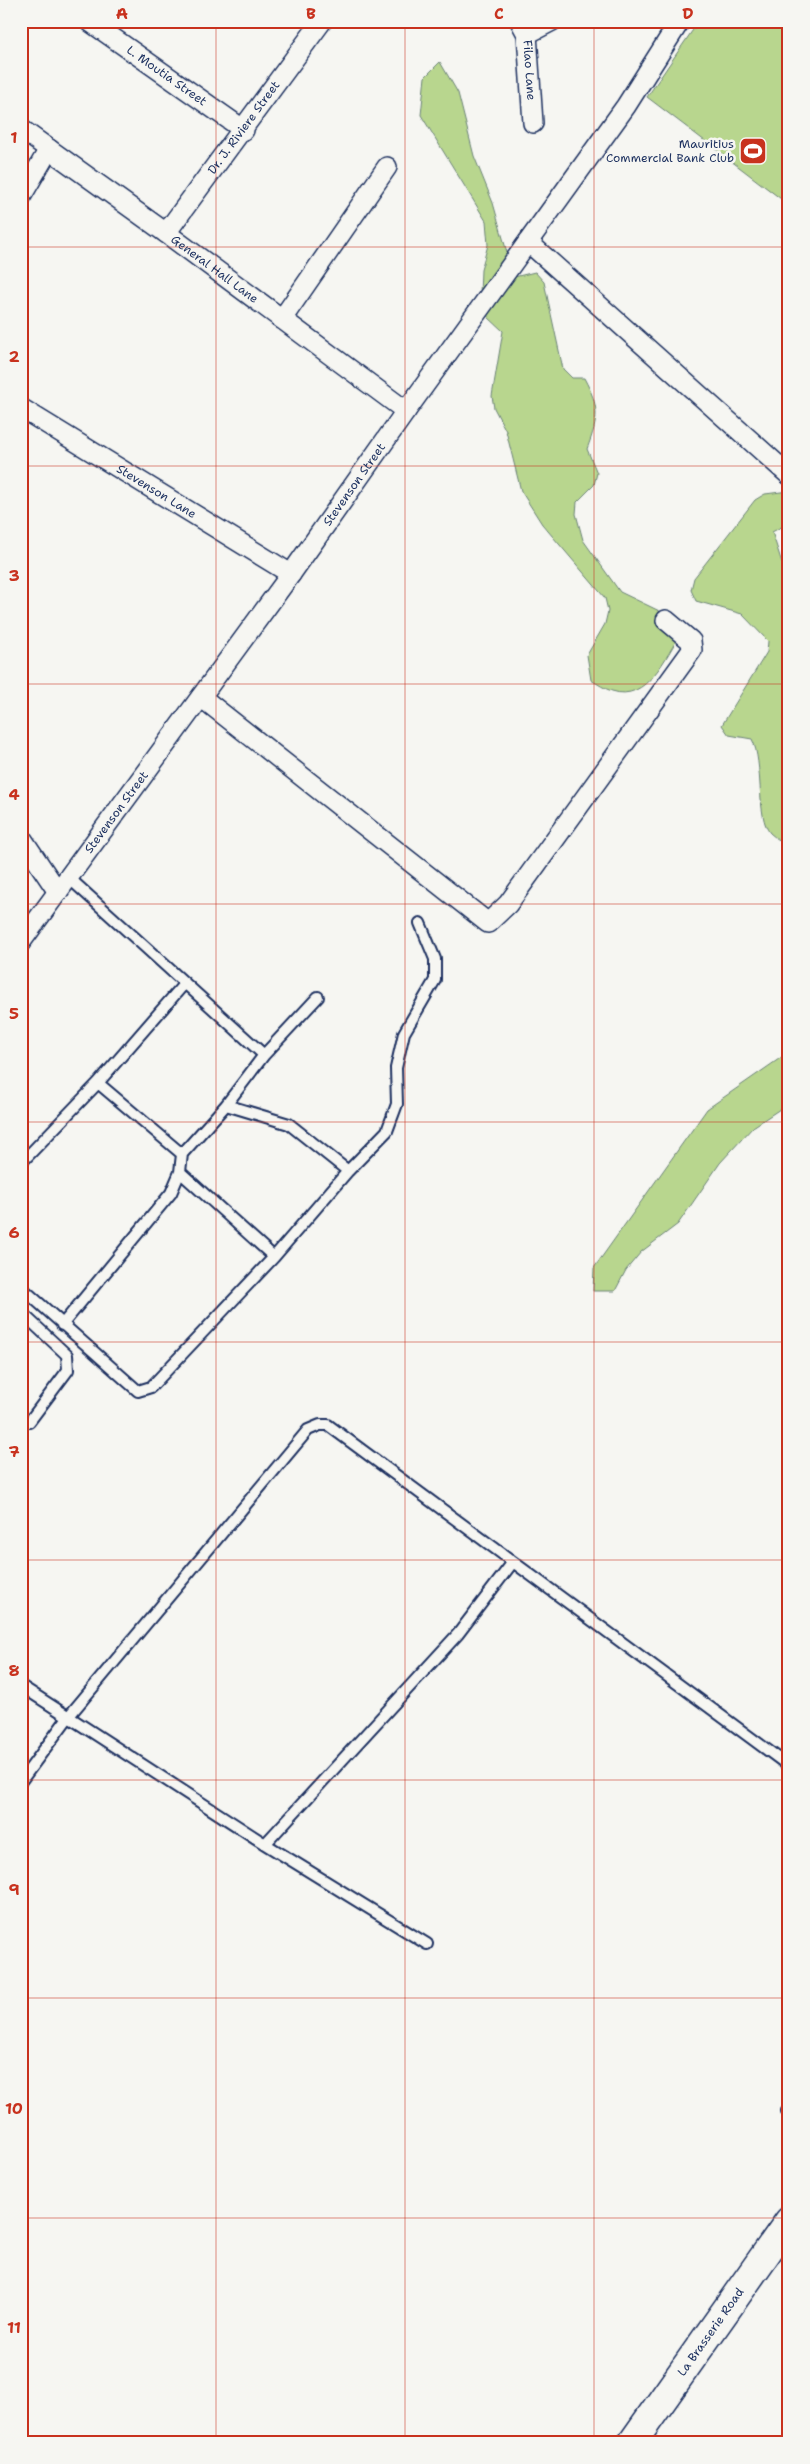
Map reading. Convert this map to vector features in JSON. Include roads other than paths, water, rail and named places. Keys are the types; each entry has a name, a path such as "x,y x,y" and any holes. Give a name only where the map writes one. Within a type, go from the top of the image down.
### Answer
{"main road":[{"name":"La Brasserie Road","path":"632,2443 789,2220"}],"street":[{"name":"L. Moutia Street","path":"89,21 244,130"},
{"path":"523,27 552,21"},
{"name":"Stevenson Street","path":"21,942 291,574 626,106 680,21"},
{"name":"Dr. J. Riviere Street","path":"166,233 244,130 320,22"},
{"name":"Filao Lane","path":"523,27 533,122"},
{"name":"General Hall Lane","path":"21,130 166,233 406,411"},
{"path":"21,197 49,149"},
{"path":"282,319 387,167"},
{"path":"528,242 789,474"},
{"name":"Stevenson Lane","path":"21,408 291,574"},
{"path":"201,697 488,923 508,904 692,650 690,641 666,620"},
{"path":"21,837 63,885"}],"lane":[{"path":"63,885 186,983 264,1055"},
{"path":"21,1287 138,1391 151,1387 274,1257 348,1171 387,1131 397,1104 396,1068 404,1033 434,980 435,959 420,923"},
{"path":"21,1163 98,1083 186,983"},
{"path":"62,1325 171,1193 180,1172 182,1154 226,1105 264,1055 318,997"},
{"path":"98,1083 182,1154"},
{"path":"226,1105 289,1124 348,1171"},
{"path":"180,1172 274,1257"},
{"path":"21,1312 67,1355 68,1370 29,1422"},
{"path":"21,1781 69,1716 308,1430 320,1425 328,1425 789,1766"},
{"path":"264,1844 458,1634 513,1562"},
{"path":"21,1686 264,1844 427,1944"}],"place":[{"name":"Mauritius Commercial Bank Club","path":"753,151"}]}
